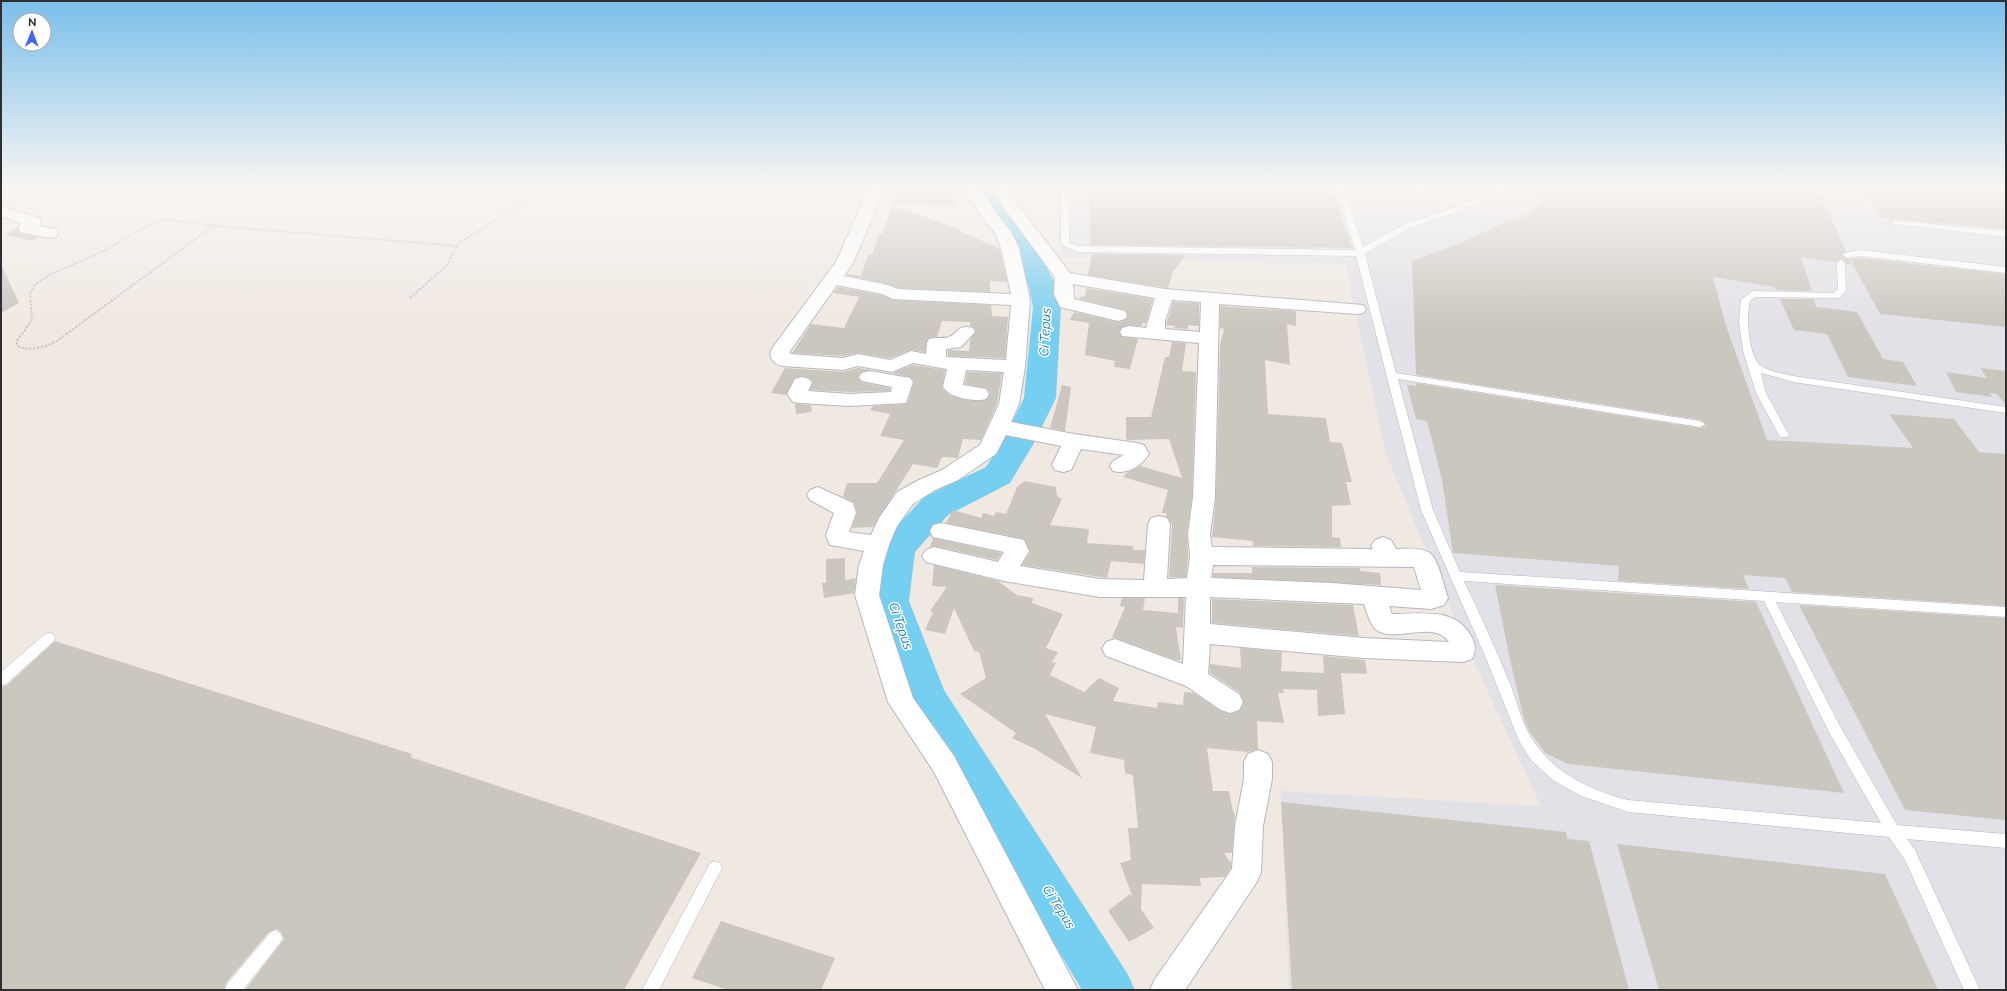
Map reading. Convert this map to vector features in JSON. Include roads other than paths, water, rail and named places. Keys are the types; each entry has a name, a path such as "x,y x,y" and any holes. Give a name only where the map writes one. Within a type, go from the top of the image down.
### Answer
{"street":[{"path":"857,234 844,263 780,351 779,355 782,360 847,363 858,360 892,366 911,356 936,362 1015,367"},
{"path":"1004,234 1010,248 1020,300 1015,367 1006,427 989,449 950,475 927,485 905,498 887,524 878,545 871,565 867,596 900,702 944,764 1062,990"},
{"path":"1032,234 1064,278 1063,294 1066,303 1118,315"},
{"path":"1064,278 1165,294 1357,309"},
{"path":"832,279 888,290 893,294 1020,300"},
{"path":"1155,334 1156,321 1165,294"},
{"path":"1196,679 1198,587 1202,556 1199,534 1204,497 1210,298"},
{"path":"936,362 936,343 954,343 966,332"},
{"path":"1129,332 1208,338"},
{"path":"802,383 797,394 800,397 849,400 899,398 903,383 901,381 864,376 847,363"},
{"path":"958,364 954,387 958,390 979,394"},
{"path":"1006,427 1044,435 1137,450 1138,454 1121,466"},
{"path":"1062,465 1074,440"},
{"path":"818,495 845,509 837,535 838,538 878,545"},
{"path":"1155,589 1159,524"},
{"path":"941,531 1016,546 1017,551 1004,572"},
{"path":"934,556 1004,572 1100,588 1155,589 1198,587 1374,595 1431,600 1436,598 1424,561 1420,558 1386,552 1202,556"},
{"path":"1198,633 1287,640 1324,646 1463,652 1462,642 1455,630 1450,626 1436,622 1386,624 1380,616 1374,595"},
{"path":"1115,649 1196,679 1230,702"},
{"path":"1166,990 1246,873 1250,826 1258,779 1258,762"}],"lane":[{"path":"1065,234 1065,244 1078,249 1360,253 1390,234"},
{"path":"1354,234 1427,510 1508,694 1511,708 1527,742 1535,754 1557,774 1584,792 1611,803 1628,806 2006,841"},
{"path":"1847,255 1861,253 2006,270"},
{"path":"1784,435 1761,393 1753,363 1748,351 1743,314 1746,300 1753,294 1836,296 1842,290 1840,271 1841,263"},
{"path":"1753,363 1771,374 1793,379 2006,410"},
{"path":"1392,375 1700,424"},
{"path":"1456,576 2006,612"},
{"path":"1768,596 1835,730 1893,831 1910,855 1972,990"},
{"path":"1,680 49,638"},
{"path":"650,990 715,868"},
{"path":"233,990 275,938"}],"waterway":[{"name":"Ci Tepus","path":"1015,234 1043,287 1047,307 1040,398 1018,443 998,475 936,506 898,548 890,601 927,697 1110,990"}]}
